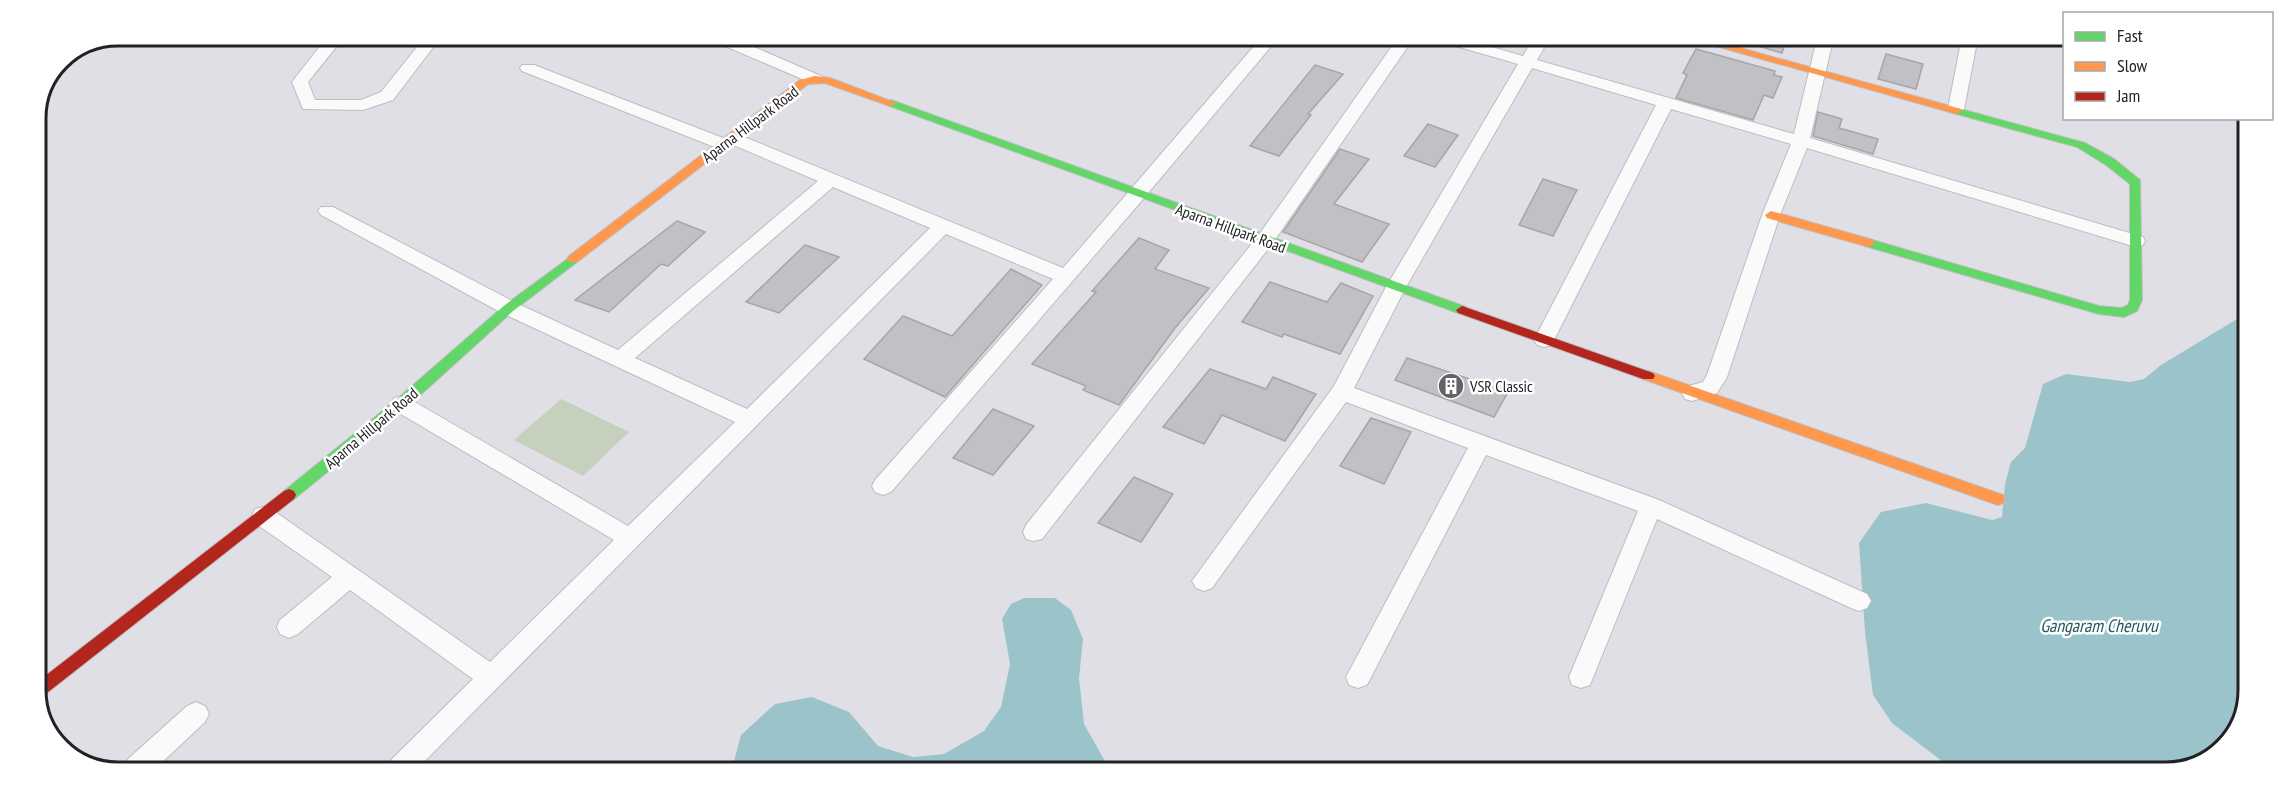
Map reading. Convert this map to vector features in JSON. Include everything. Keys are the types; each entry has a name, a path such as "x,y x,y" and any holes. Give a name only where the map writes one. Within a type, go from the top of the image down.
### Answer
{"street":[{"path":"329,46 300,82 309,105 363,105 387,96 426,46"},
{"path":"738,46 815,79"},
{"path":"883,486 1064,276 1138,194 1263,46"},
{"path":"1034,532 1265,240 1400,46"},
{"path":"1474,46 2136,241"},
{"path":"1204,581 1342,391 1396,287 1537,46"},
{"path":"1721,46 2081,145 2118,166 2136,183 2136,300 2133,308 2124,313 2099,310 1771,215"},
{"path":"1692,393 1710,388 1717,376 1771,215 1801,141 1823,46"},
{"path":"1956,109 1968,47"},
{"path":"528,68 830,180 1064,276"},
{"name":"Aparna Hillpark Road","path":"47,684 263,516 401,404 509,308 804,82 815,79 826,80 1692,393 1998,499"},
{"path":"1544,340 1666,102"},
{"path":"620,359 830,180"},
{"path":"327,211 509,308 751,420"},
{"path":"407,762 943,226"},
{"path":"1342,391 1366,402 1651,506 1859,601"},
{"path":"401,404 629,538"},
{"path":"1358,677 1481,444"},
{"path":"1581,677 1651,506"},
{"path":"263,516 491,677"},
{"path":"289,627 349,577"},
{"path":"144,762 196,714"}],"green space":[{"path":"561,399 629,432 583,476 514,440"}],"water":[{"name":"Gangaram Cheruvu","path":"2238,318 2238,699 2231,722 2218,741 2199,754 2167,762 1944,762 1892,723 1873,695 1865,632 1859,543 1881,512 1926,503 1992,520 2002,517 2005,484 2011,462 2025,448 2043,384 2066,374 2130,382 2144,379 2161,365"},
{"path":"1024,598 1055,598 1071,610 1083,639 1079,678 1084,724 1105,762 734,762 741,735 775,704 812,697 849,712 878,746 913,757 944,754 984,731 1001,707 1010,664 1002,619 1011,604"}],"building":[{"path":"1758,46 1784,46 1782,53"},
{"path":"1696,49 1775,71 1774,75 1782,77 1773,98 1764,95 1753,120 1676,98 1687,75 1683,73"},
{"path":"1886,54 1923,64 1916,89 1878,79"},
{"path":"1315,65 1343,74 1308,114 1311,115 1279,156 1250,146"},
{"path":"1818,112 1842,119 1839,128 1878,139 1873,154 1813,136"},
{"path":"1428,124 1458,135 1435,167 1404,156"},
{"path":"1340,149 1369,159 1334,204 1389,224 1362,262 1283,232"},
{"path":"1543,179 1577,190 1553,236 1519,225"},
{"path":"677,221 705,232 668,266 661,264 609,312 575,300"},
{"path":"1139,238 1169,250 1155,269 1209,288 1175,328 1119,405 1083,390 1086,386 1032,364 1096,292 1092,291"},
{"path":"805,245 839,257 779,313 746,302"},
{"path":"1011,269 1042,285 945,397 864,359 903,316 952,336"},
{"path":"1270,282 1327,302 1341,283 1373,296 1340,354 1284,334 1282,337 1242,322"},
{"name":"VSR Classic","path":"1407,358 1508,392 1494,417 1395,380"},
{"path":"1210,369 1266,389 1273,377 1316,394 1285,441 1222,415 1204,444 1163,427"},
{"path":"993,409 1034,426 993,475 953,458"},
{"path":"1371,418 1411,432 1384,484 1340,466"},
{"path":"1134,477 1173,494 1141,542 1098,523"}],"traffic: fast":[{"path":"891,103 1462,310"},
{"path":"1869,243 2099,310 2124,313 2133,308 2136,300 2136,183 2110,162 2081,145 1957,111"},
{"path":"289,495 401,404 509,308 573,259"}],"traffic: slow":[{"path":"1721,46 1957,111"},
{"path":"573,259 804,82 815,79 826,80 891,103"},
{"path":"1771,215 1869,243"},
{"path":"1648,376 1998,499"}],"traffic: jam":[{"path":"1462,310 1648,376"},
{"path":"47,684 289,495"}],"place":[{"name":"VSR Classic","path":"1451,386"}]}
